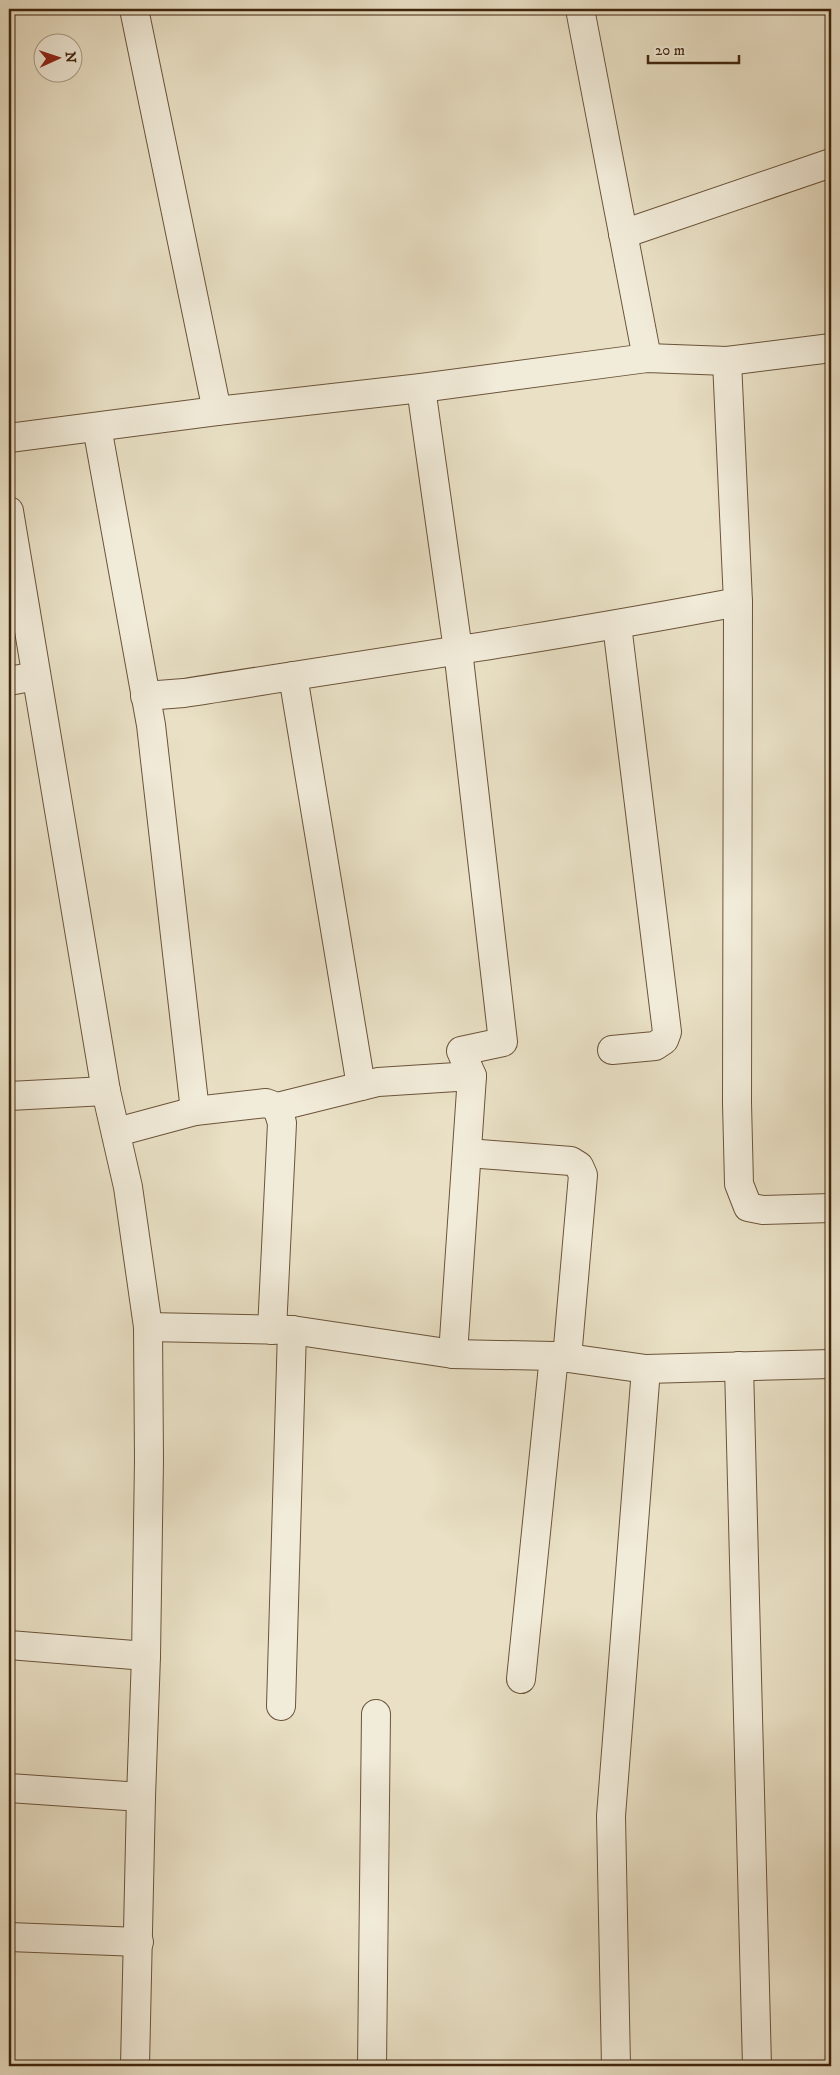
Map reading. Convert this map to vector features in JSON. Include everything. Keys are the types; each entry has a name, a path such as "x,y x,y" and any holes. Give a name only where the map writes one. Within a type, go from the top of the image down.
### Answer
{"street":[{"path":"134,9 217,411"},
{"path":"580,9 647,358"},
{"path":"623,234 831,163"},
{"path":"9,438 217,411 421,388 647,358 727,361 831,348"},
{"path":"727,361 738,602 737,1103 739,1184 748,1207 763,1210 831,1208"},
{"path":"421,388 458,650 503,1042 461,1051 472,1076 453,1354"},
{"path":"97,427 151,725 195,1111"},
{"path":"9,511 106,1091 117,1132 128,1187 148,1327 149,1460 146,1656 135,2066"},
{"path":"145,696 184,693 617,625 738,602"},
{"path":"612,1050 655,1046 664,1040 667,1032 617,625"},
{"path":"9,681 36,676"},
{"path":"293,676 361,1086"},
{"path":"117,1132 195,1111 266,1103 277,1107 378,1082 472,1076"},
{"path":"9,1096 106,1091"},
{"path":"277,1107 282,1123 280,1706"},
{"path":"467,1153 571,1161 579,1166 583,1174 521,1679"},
{"path":"148,1327 282,1330 453,1354 560,1357 646,1370 831,1364"},
{"path":"739,1366 757,2066"},
{"path":"616,2066 611,1816 646,1370"},
{"path":"9,1641 146,1656"},
{"path":"372,2066 376,1714"},
{"path":"9,1788 141,1797"},
{"path":"9,1937 139,1942"}]}
